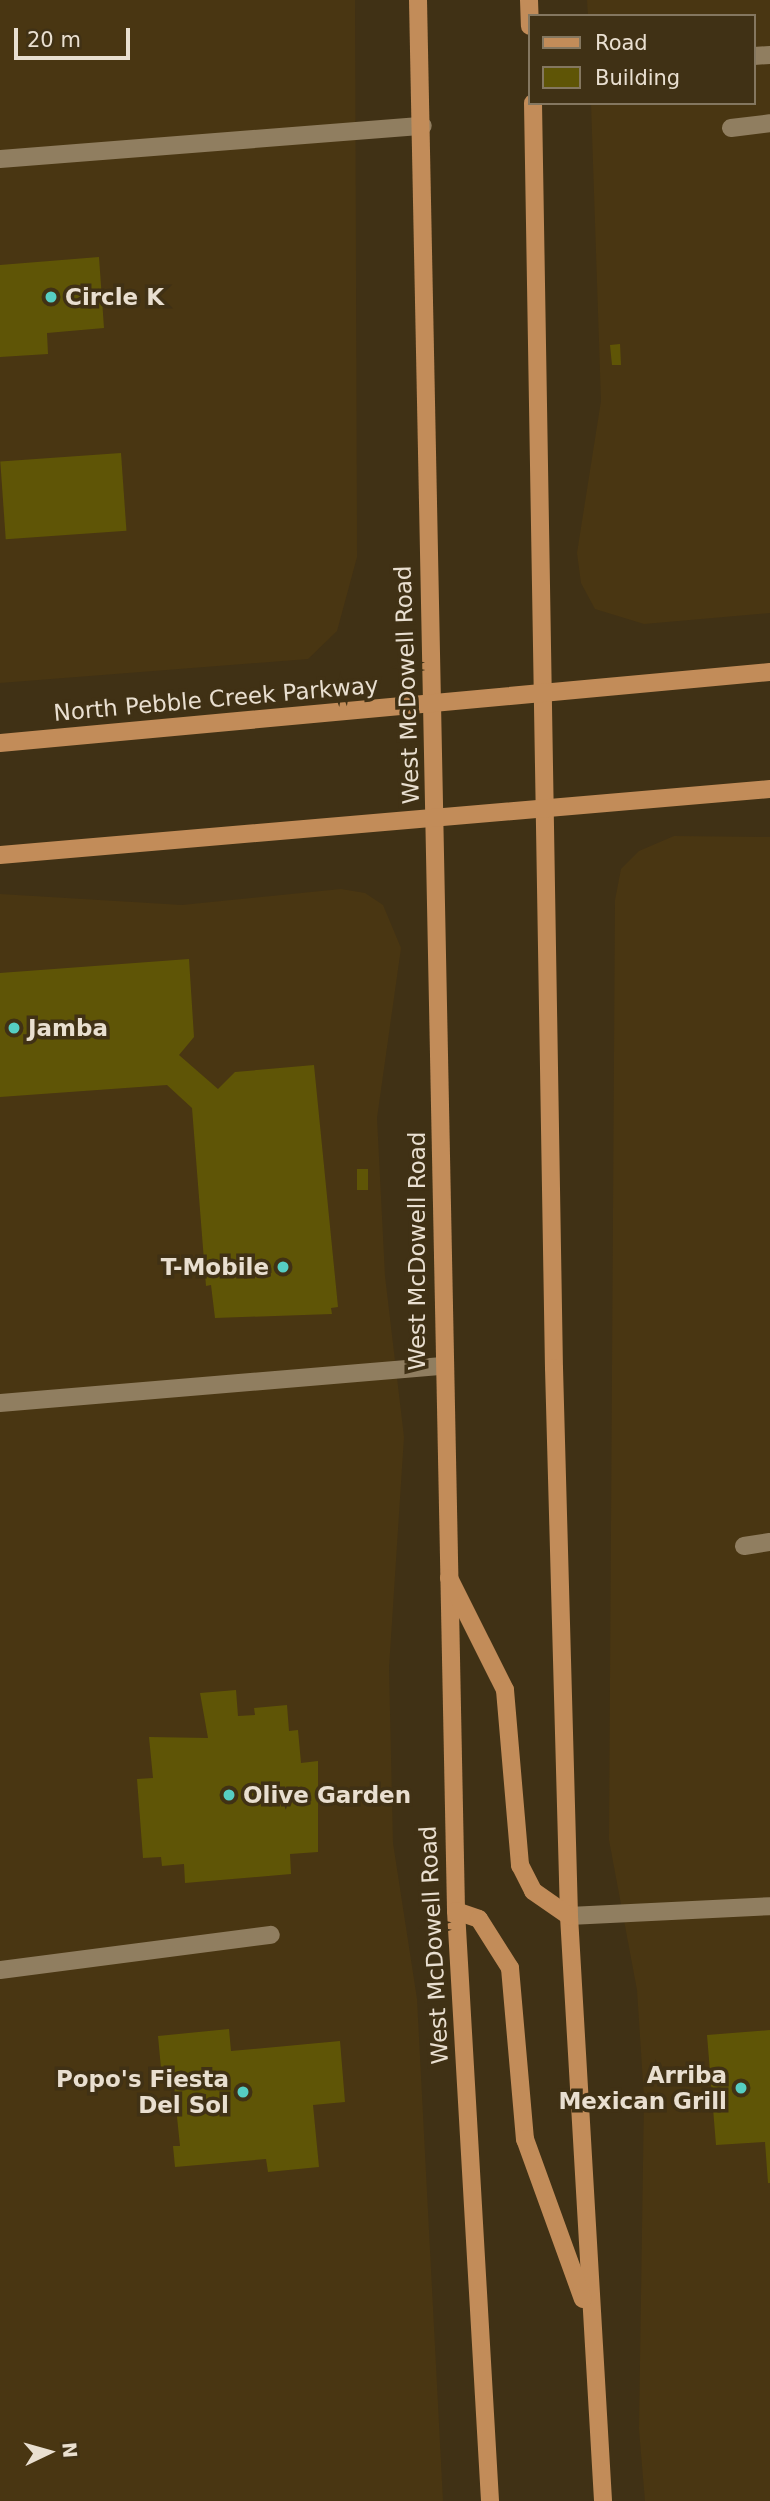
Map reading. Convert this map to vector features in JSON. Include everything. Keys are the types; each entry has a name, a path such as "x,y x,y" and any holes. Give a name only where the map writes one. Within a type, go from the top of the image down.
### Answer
{"main road":[{"name":"West McDowell Road","path":"418,0 423,127 436,818 446,1572 456,1911 490,2501"},
{"path":"533,105 541,693 569,1916 589,2315 603,2501"},
{"name":"North Pebble Creek Parkway","path":"0,743 770,672"},
{"path":"0,855 544,811 770,789"},
{"path":"446,1572 505,1690 520,1865 533,1891 569,1916"},
{"path":"456,1911 479,1919 510,1968 525,2139 589,2315"}],"lane":[{"path":"731,128 770,124"},
{"path":"0,159 423,127"},
{"path":"0,1403 442,1366"},
{"path":"744,1546 770,1542"},
{"path":"569,1916 770,1906"},
{"path":"0,1970 271,1936"}],"shaded area":[{"path":"0,0 355,0 357,557 337,631 308,659 0,683"},
{"path":"587,0 770,0 770,613 644,624 595,609 581,583 577,553 601,401 591,105 756,105 756,14 588,14"},
{"path":"674,836 770,837 770,2501 645,2501 639,2429 644,2098 637,1990 609,1840 615,900 621,869 639,851"},
{"path":"341,889 365,893 383,905 401,948 377,1118 385,1276 404,1437 389,1668 393,1843 417,1999 443,2501 0,2501 0,894 182,905"}],"building":[{"name":"Circle K","path":"99,257 104,328 47,333 48,354 0,357 0,265"},
{"path":"620,344 621,365 612,365 610,345"},
{"path":"121,453 126,531 6,539 0,461"},
{"path":"189,959 194,1037 179,1055 218,1089 235,1072 314,1065 338,1307 331,1308 332,1314 215,1318 211,1285 206,1286 192,1108 167,1085 0,1097 0,973"},
{"path":"357,1169 368,1169 368,1190 357,1190"},
{"name":"Olive Garden","path":"236,1690 238,1716 255,1715 254,1708 287,1705 289,1731 298,1730 301,1763 318,1761 318,1852 290,1854 291,1874 185,1883 184,1864 162,1866 161,1857 143,1858 137,1779 153,1778 149,1737 208,1738 200,1693"},
{"name":"Popo's Fiesta Del Sol","path":"229,2029 231,2051 340,2041 345,2102 313,2105 319,2167 268,2172 266,2159 175,2167 173,2146 180,2146 173,2078 162,2079 158,2036"},
{"name":"Arriba Mexican Grill","path":"770,2030 768,2183 765,2142 716,2145 707,2035"}],"place":[{"name":"Circle K","path":"51,297"},
{"name":"Jamba","path":"14,1028"},
{"name":"T-Mobile","path":"283,1267"},
{"name":"Olive Garden","path":"229,1795"},
{"name":"Arriba Mexican Grill","path":"741,2088"},
{"name":"Popo's Fiesta Del Sol","path":"243,2092"}]}
